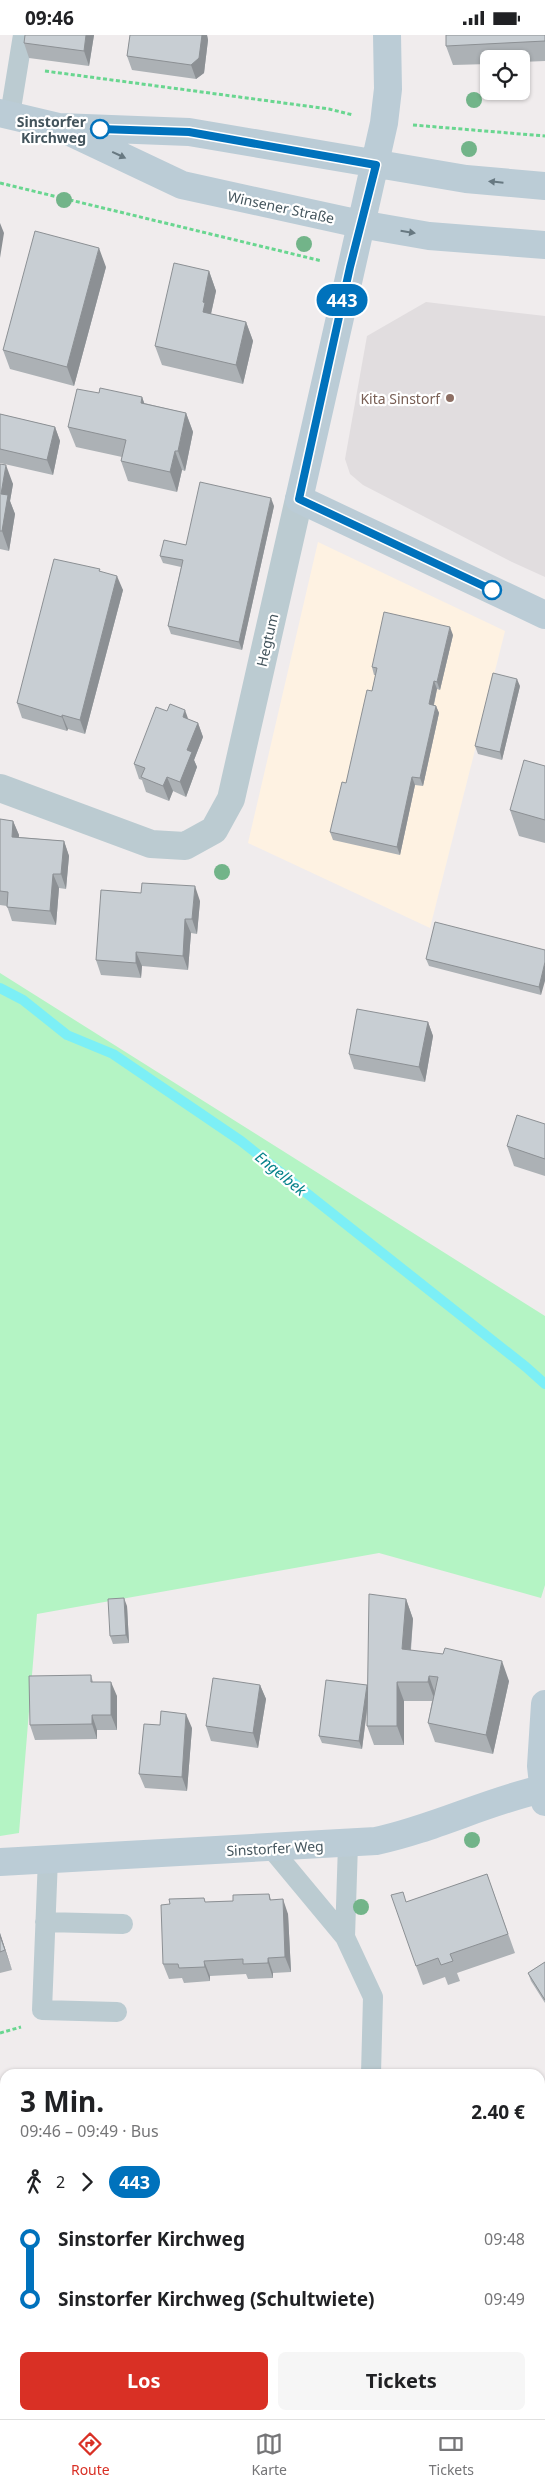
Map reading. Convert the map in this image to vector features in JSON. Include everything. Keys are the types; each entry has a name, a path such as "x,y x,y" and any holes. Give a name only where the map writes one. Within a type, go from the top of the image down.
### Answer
{"main road":[{"name":"Hegtum","path":"299,499 384,123 388,89 387,35"},
{"name":"Winsener Straße","path":"5,114 59,127 189,132 466,179 545,186"},
{"name":"Winsener Straße","path":"59,127 182,185 360,225 429,236 545,245"},
{"path":"299,499 545,615"},
{"path":"543,1796 541,1766 545,1704"},
{"name":"Sinstorfer Weg","path":"0,1862 48,1858 348,1844 396,1837 497,1801 543,1796"}],"street":[{"name":"Hegtum","path":"0,788 151,844 185,846 214,830 231,799 299,499"}],"lane":[{"path":"5,114 18,67 23,35"},
{"path":"346,1937 348,1844"},
{"path":"271,1848 346,1937 373,1997 371,2069"},
{"path":"48,1858 42,2010 117,2012"},
{"path":"45,1922 123,1924"}],"path":[{"path":"18,67 329,109 384,123 545,136"},
{"path":"0,183 350,267"},
{"path":"0,2033 29,2025"}],"shaded area":[{"name":"Kita Sinstorf","path":"426,302 545,316 545,577 512,562 363,485 350,474 345,459 367,336"},
{"path":"318,542 505,631 430,928 248,843"}],"green space":[{"path":"0,973 545,1316 545,1585 541,1598 379,1553 37,1614 19,1833 0,1836"}],"building":[{"path":"25,35 86,35 84,51 24,43"},
{"path":"130,35 202,35 199,58 191,65 127,56"},
{"path":"446,35 545,35 545,41 446,46"},
{"path":"35,231 99,248 67,367 3,350"},
{"path":"174,263 209,271 203,312 246,322 236,365 155,346"},
{"path":"100,388 142,397 141,403 186,413 178,451 175,451 170,472 121,461 126,440 68,427 77,389 99,393"},
{"path":"0,414 55,427 47,460 0,449"},
{"path":"0,464 6,465 1,494 8,495 2,531 0,531"},
{"path":"200,482 271,498 239,642 168,626 183,560 160,556 164,540 186,545"},
{"path":"54,559 100,569 99,571 117,576 80,720 62,715 62,717 17,703"},
{"path":"384,612 450,627 437,682 434,681 429,704 436,706 420,778 412,777 397,847 330,832 342,782 346,783 367,690 372,691 377,668 372,667"},
{"path":"493,673 517,679 500,752 475,746"},
{"path":"170,704 185,710 183,717 198,723 187,750 192,752 180,782 167,777 163,786 141,777 145,768 134,764 156,707 167,711"},
{"path":"524,760 545,766 545,820 510,810"},
{"path":"0,819 13,821 12,837 64,841 61,874 53,874 50,911 7,907 8,892 0,891"},
{"path":"142,883 195,886 192,919 185,919 183,956 136,952 136,963 96,960 101,890 141,893"},
{"path":"435,922 545,950 545,962 539,987 426,959"},
{"path":"357,1009 428,1022 419,1067 349,1054"},
{"path":"517,1115 545,1124 545,1159 507,1146"},
{"path":"369,1594 406,1599 402,1649 443,1654 445,1648 502,1661 486,1735 428,1723 438,1677 429,1676 428,1682 397,1682 397,1726 367,1726"},
{"path":"124,1598 126,1635 110,1636 108,1599"},
{"path":"91,1675 91,1682 111,1682 111,1715 92,1715 92,1724 30,1725 29,1676"},
{"path":"213,1678 260,1685 253,1733 206,1726"},
{"path":"326,1680 367,1685 359,1741 319,1736"},
{"path":"161,1711 186,1714 182,1777 139,1774 144,1724 160,1725"},
{"path":"487,1874 508,1934 450,1954 453,1961 441,1965 438,1958 416,1966 391,1895 403,1892 406,1902"},
{"path":"269,1894 270,1900 283,1899 285,1957 268,1958 268,1963 243,1964 243,1959 204,1961 205,1967 179,1968 178,1964 163,1964 161,1905 170,1904 169,1899 204,1898 205,1902 233,1901 233,1895"},
{"path":"0,1936 5,1950 0,1952"},
{"path":"545,1962 545,2000 528,1973"}],"waterway":[{"name":"Engelbek","path":"0,988 23,1000 67,1035 113,1054 241,1141 545,1384"}],"bus line":[{"name":"443","path":"100,129 189,132 376,165 350,267 299,499 492,590"}],"place":[{"name":"Sinstorfer Kirchweg","path":"100,129"},
{"name":"Kita Sinstorf","path":"450,398"}]}
